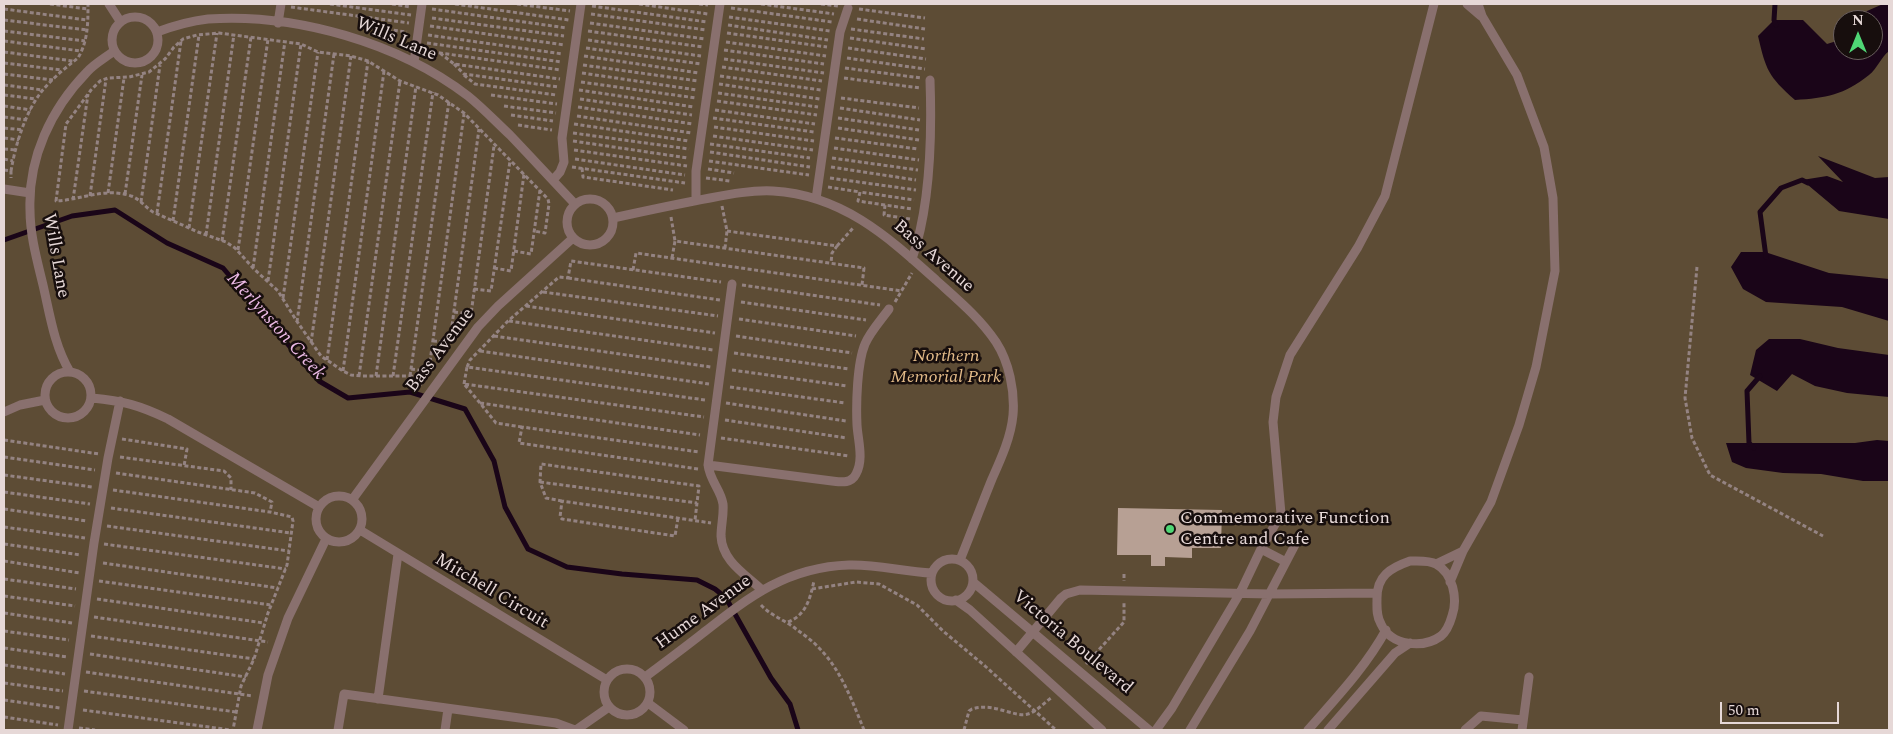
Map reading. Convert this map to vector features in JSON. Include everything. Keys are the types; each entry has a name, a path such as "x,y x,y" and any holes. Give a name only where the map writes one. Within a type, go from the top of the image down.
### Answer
{"lane":[{"path":"109,4 120,22"},
{"path":"1156,730 1172,708 1240,593 1261,549 1281,514 1273,422 1276,397 1290,355 1358,247 1385,196 1434,4"},
{"path":"1468,4 1482,16"},
{"path":"1450,582 1463,552 1491,502 1519,425 1536,368 1555,271 1553,198 1544,147 1517,75 1482,16 1478,4"},
{"path":"278,22 281,5"},
{"path":"414,62 422,6"},
{"path":"696,200 703,125 719,9"},
{"path":"134,16 141,17 153,25 157,32 157,47 148,59 141,62 126,62 114,51 111,39 116,26 120,22 134,16"},
{"path":"552,180 567,106 579,17"},
{"name":"Wills Lane","path":"157,32 208,19 243,19 278,22 332,32 373,44 414,62 470,97 575,204"},
{"path":"816,199 843,23"},
{"name":"Wills Lane","path":"70,372 56,343 36,254 31,231 30,193 36,156 47,127 63,100 88,71 114,51"},
{"path":"915,261 923,221 928,171 930,80"},
{"path":"4,189 30,193"},
{"name":"Bass Avenue","path":"613,218 742,192 773,191 798,194 825,202 862,219 915,261 958,300 981,323 996,342 1004,356 1013,393 1013,414 1003,452 960,560"},
{"path":"590,198 598,200 610,210 613,218 611,232 601,243 586,245 574,238 567,224 570,210 575,204 590,198"},
{"name":"Bass Avenue","path":"352,500 478,327 505,299 574,238"},
{"path":"732,284 708,468 723,503 722,545 726,555 731,562 762,590"},
{"path":"708,468 847,482 855,476 859,457 857,405 862,354 868,338 889,309"},
{"path":"70,372 78,374 88,384 92,398 86,411 73,419 58,417 48,407 44,393 56,375 70,372"},
{"path":"92,398 142,406 168,419 319,507"},
{"path":"4,412 20,405 45,400"},
{"path":"68,728 91,559 108,455 120,402"},
{"path":"345,496 357,504 363,517 360,530 349,541 341,542 326,538 321,534 316,521 319,507 330,497 345,496"},
{"name":"Mitchell Circuit","path":"360,530 607,680"},
{"path":"257,730 263,698 279,643 288,618 326,538"},
{"path":"1190,730 1250,631 1296,541"},
{"path":"1261,549 1286,562"},
{"path":"1436,564 1447,574 1454,598 1453,613 1449,625 1442,635 1430,642 1416,644 1403,642 1390,636 1381,626 1377,613 1378,586 1385,574 1396,566 1410,561 1436,564 1463,552"},
{"path":"378,699 398,554"},
{"path":"953,558 960,560 970,569 973,582 968,594 956,600 949,600 936,594 933,588 932,573 940,562 953,558"},
{"name":"Hume Avenue","path":"645,677 752,596 774,583 801,573 841,566 872,566 932,573"},
{"name":"Victoria Boulevard","path":"973,582 1148,730"},
{"path":"1016,652 1066,594 1080,590 1269,594 1377,593"},
{"path":"956,600 970,610 1102,730"},
{"path":"1308,730 1353,680 1373,654 1386,630"},
{"path":"1328,730 1395,653 1410,643"},
{"path":"625,668 640,672 645,677 650,690 648,703 636,713 622,715 609,707 604,694 607,680 612,674 625,668"},
{"path":"1522,730 1529,677"},
{"path":"338,730 344,694 556,723 576,730 609,707"},
{"path":"648,703 684,730"},
{"path":"445,730 448,708"},
{"path":"1465,730 1481,716 1523,720"}],"path":[{"path":"50,4 88,9"},
{"path":"12,171 19,140 36,100 53,80 74,61 81,51 88,30 88,4"},
{"path":"392,4 579,17 715,40 837,55 930,80"},
{"path":"456,4 579,17 715,40 837,55 926,59"},
{"path":"517,4 579,17 715,40 837,55 928,70"},
{"path":"639,4 719,9 843,23 925,29"},
{"path":"698,4 719,9 843,23 925,18"},
{"path":"761,4 924,39"},
{"path":"281,5 417,38 567,106 703,125 826,131 928,171"},
{"path":"4,9 88,20"},
{"path":"4,20 88,30"},
{"path":"843,23 926,49"},
{"path":"368,27 417,38 567,106 703,125 826,131 927,181"},
{"path":"4,31 84,41"},
{"path":"189,228 217,33"},
{"path":"431,392 410,376 359,376 342,372 311,343 278,291 238,251 222,241 146,208 138,199 125,194 108,193 73,200 56,201 66,124 100,81 106,78 142,75 149,72 160,64 187,37 217,33 234,34 301,44 318,52 351,56 368,61 400,81 433,92 449,101 464,113 494,146 548,199 545,233 534,231"},
{"path":"206,235 234,34"},
{"path":"173,221 199,35"},
{"path":"222,241 251,36"},
{"path":"417,38 454,64 475,84 567,106 703,125 826,131 929,146"},
{"path":"417,38 567,106 703,125 826,131 930,90"},
{"path":"238,251 268,39"},
{"path":"4,41 81,51"},
{"path":"157,213 181,41"},
{"path":"253,268 284,41"},
{"path":"268,282 301,44"},
{"path":"4,52 74,61"},
{"path":"284,298 318,52"},
{"path":"440,53 567,106 703,125 826,131 930,110"},
{"path":"297,322 334,54"},
{"path":"311,343 351,56"},
{"path":"327,360 368,61"},
{"path":"4,63 63,70"},
{"path":"141,203 160,64"},
{"path":"454,64 567,106 703,125 826,131 928,162"},
{"path":"342,372 384,71"},
{"path":"4,74 53,80"},
{"path":"464,74 567,106 703,125 826,131 930,121"},
{"path":"125,194 142,75"},
{"path":"108,193 124,77"},
{"path":"90,196 106,78"},
{"path":"359,376 400,81"},
{"path":"4,85 44,90"},
{"path":"376,376 416,86"},
{"path":"393,376 433,92"},
{"path":"73,200 88,94"},
{"path":"4,95 36,100"},
{"path":"491,95 703,125 826,131 930,131"},
{"path":"410,376 449,101"},
{"path":"4,106 31,110"},
{"path":"504,106 567,106 703,125 826,131 929,146"},
{"path":"567,106 703,125 826,131"},
{"path":"567,106 703,125 734,173"},
{"path":"567,106 703,125"},
{"path":"567,106 583,177 673,190"},
{"path":"511,115 567,106 703,125 826,131 926,191"},
{"path":"518,125 567,106 703,125 826,131"},
{"path":"411,369 426,371 429,369 464,113"},
{"path":"4,117 27,120"},
{"path":"582,168 703,125"},
{"path":"703,125 730,181"},
{"path":"4,128 23,130"},
{"path":"433,341 449,341 480,129"},
{"path":"826,131 860,192 858,201 886,205 925,206"},
{"path":"4,138 19,140"},
{"path":"454,312 471,314 494,146"},
{"path":"4,148 16,150"},
{"path":"4,159 13,161"},
{"path":"474,289 491,291 510,161"},
{"path":"494,268 511,271 524,174"},
{"path":"514,251 531,254 540,190"},
{"path":"860,192 925,206"},
{"path":"720,196 727,231 725,248"},
{"path":"886,205 884,216 923,221"},
{"path":"669,206 675,241 672,258"},
{"path":"831,263 832,253 862,219"},
{"path":"727,231 837,246"},
{"path":"675,241 864,268 862,285"},
{"path":"633,270 636,253 902,291"},
{"path":"464,384 470,360 508,321 559,277 568,278 571,261 886,306 889,309 894,305 902,291 915,261"},
{"path":"1697,267 1685,398 1692,438 1710,475 1823,536"},
{"path":"543,292 868,338"},
{"path":"526,306 862,354"},
{"path":"508,321 860,370"},
{"path":"494,336 858,388"},
{"path":"479,351 857,405"},
{"path":"467,367 857,422"},
{"path":"464,384 496,423 709,453"},
{"path":"464,384 858,440"},
{"path":"480,403 859,457"},
{"path":"522,427 519,443 708,468"},
{"path":"112,438 186,449 184,466"},
{"path":"4,440 227,473 231,478 231,490"},
{"path":"4,457 255,493 272,502 270,512"},
{"path":"694,520 699,486 541,464 540,482 546,498 562,501 678,518 722,524"},
{"path":"4,475 270,512 292,517 286,569 264,623 254,659 239,694 232,730 4,700"},
{"path":"540,482 697,503"},
{"path":"4,492 291,533"},
{"path":"562,501 560,517 562,519 675,536 678,518"},
{"path":"4,509 289,552"},
{"path":"4,527 286,569"},
{"path":"4,544 278,588"},
{"path":"4,562 271,605"},
{"path":"788,622 801,614 806,608 816,569"},
{"path":"1079,671 1124,622 1124,574"},
{"path":"4,579 264,623"},
{"path":"812,589 856,582 882,585 926,612 943,631 1056,730"},
{"path":"4,596 83,616"},
{"path":"752,596 768,612 788,622 820,648 832,664 864,730"},
{"path":"4,613 83,616 279,643"},
{"path":"4,631 80,638 254,659"},
{"path":"4,648 78,655 246,677"},
{"path":"4,665 263,698"},
{"path":"4,683 236,712"},
{"path":"964,730 970,711 975,708 994,708 1024,715 1035,711 1060,692"},
{"path":"4,717 68,728"}],"green space":[{"name":"Northern Memorial Park","path":"4,4 1889,4 1889,730 4,730"}],"shaded area":[{"path":"1883,4 1889,4 1889,51 1883,57 1883,10 1869,10"},
{"path":"1774,20 1803,20 1827,44 1833,42 1833,60 1881,60 1872,72 1860,82 1843,91 1816,98 1795,100 1779,85 1769,72 1758,36"},
{"path":"1818,156 1875,178 1889,177 1889,219 1839,211 1802,180 1827,176 1843,182"},
{"path":"1741,252 1765,252 1829,273 1889,279 1889,321 1842,307 1766,302 1743,289 1731,267"},
{"path":"1769,339 1800,339 1838,348 1889,355 1889,397 1847,393 1815,386 1792,374 1777,391 1750,375 1756,350"},
{"path":"1877,440 1889,441 1889,481 1863,481 1821,474 1783,473 1746,468 1732,462 1726,443 1855,443"}],"building":[{"name":"Commemorative Function Centre and Cafe","path":"1118,508 1222,510 1221,548 1192,548 1192,558 1165,557 1165,566 1151,566 1151,555 1117,555"}],"waterway":[{"path":"1775,4 1774,20 1776,25"},
{"path":"1766,257 1760,212 1781,188 1802,180 1808,183"},
{"name":"Merlynston Creek","path":"4,240 72,216 115,210 167,243 223,268 319,381 348,398 410,392 465,409 494,461 505,507 528,549 567,567 697,580 715,589 726,598 771,678 790,704 798,730"},
{"path":"1754,448 1749,443 1747,391 1760,376"}],"place":[{"name":"Commemorative Function Centre and Cafe","path":"1170,529"}]}
